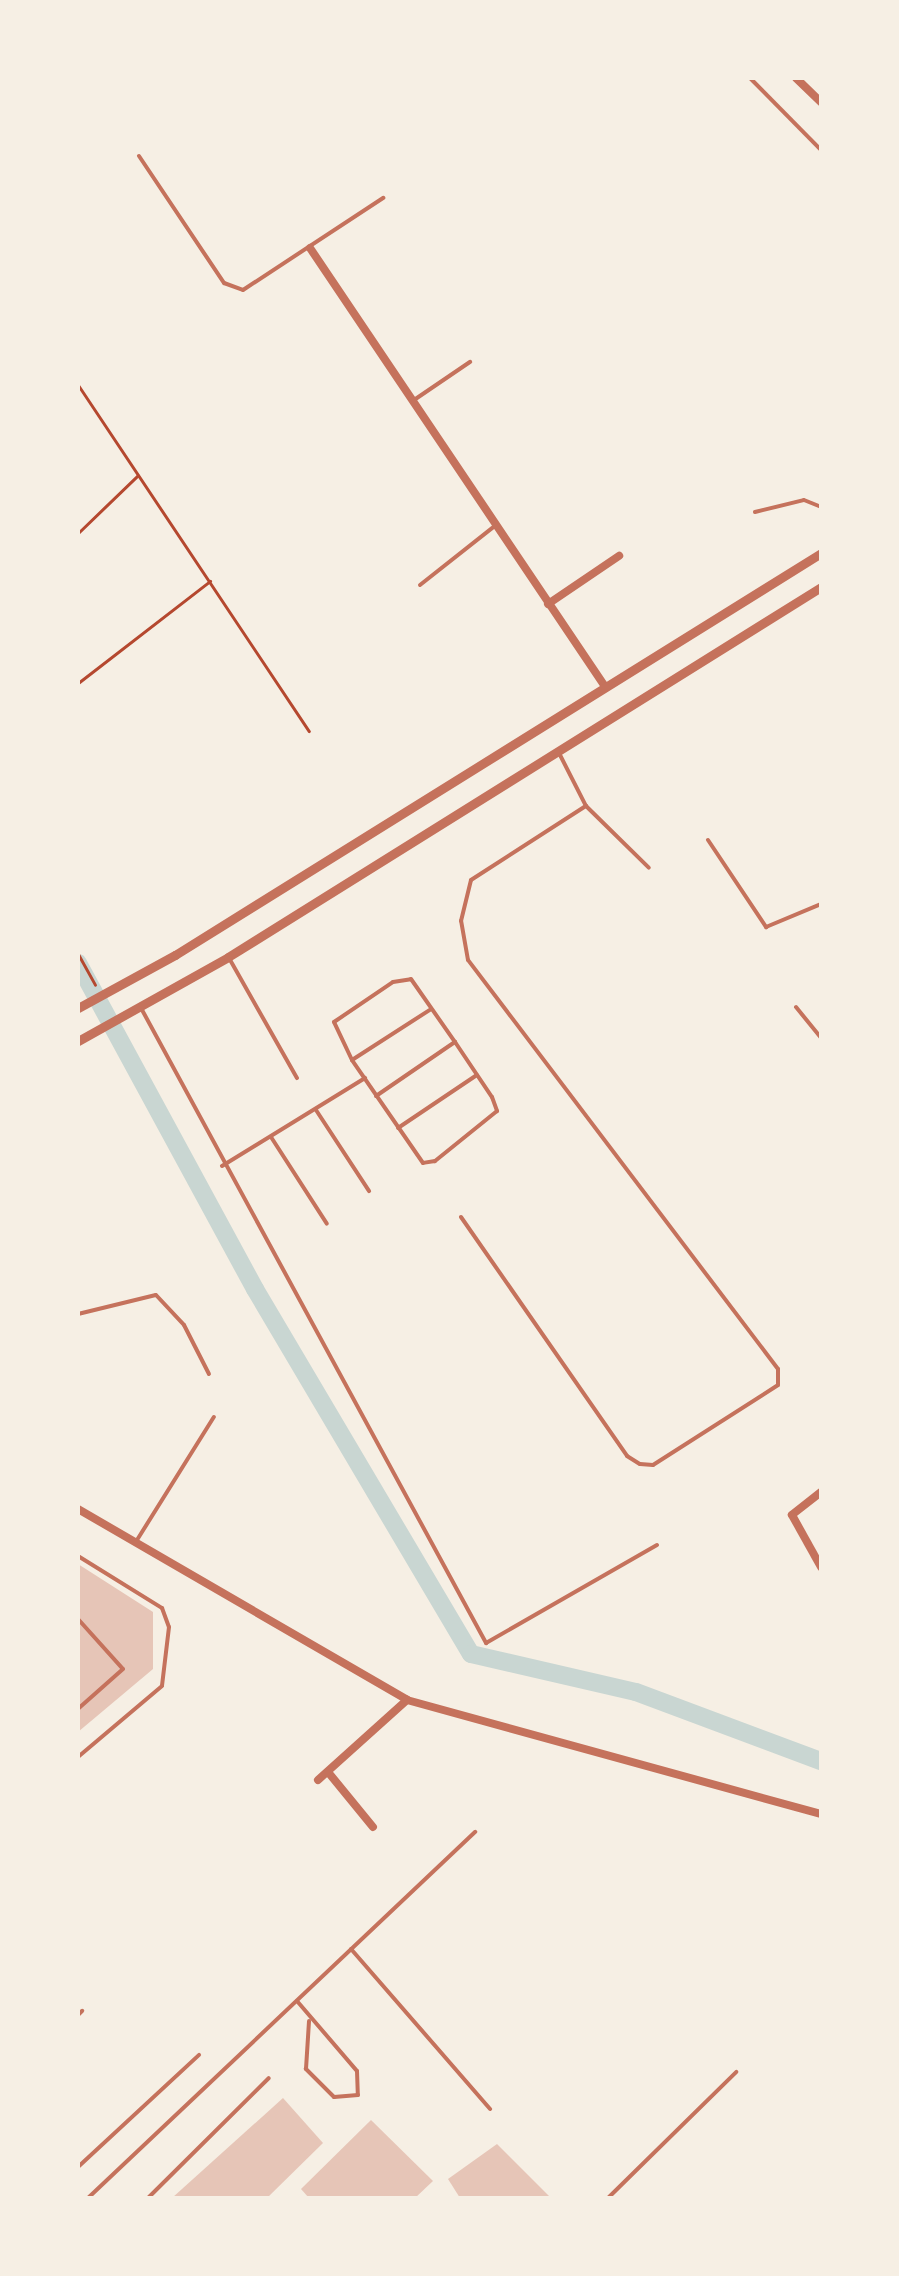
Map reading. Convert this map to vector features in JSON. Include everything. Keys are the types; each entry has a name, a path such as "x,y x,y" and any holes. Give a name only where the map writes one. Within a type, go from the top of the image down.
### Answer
{"street":[{"path":"796,78 821,102"},
{"path":"310,248 606,688"},
{"path":"82,1005 606,688 821,553"},
{"path":"548,604 619,556"},
{"path":"78,1041 228,957 821,587"},
{"path":"821,1492 792,1515 821,1567"},
{"path":"78,1509 137,1540 407,1700 820,1813"},
{"path":"318,1780 407,1700"},
{"path":"328,1772 373,1827"}],"lane":[{"path":"750,78 821,150"},
{"path":"139,156 232,288 243,290 383,198"},
{"path":"412,401 470,362"},
{"path":"755,512 804,500 821,507"},
{"path":"420,585 497,525"},
{"path":"559,753 586,806 649,868"},
{"path":"461,1217 627,1456 640,1464 653,1465 778,1385 778,1369 468,960 461,921 471,880 586,806"},
{"path":"708,840 766,927 821,904"},
{"path":"228,957 297,1078"},
{"path":"411,979 431,1009 477,1075 494,1116 435,1161 423,1163 352,1060 334,1022 382,989 411,979"},
{"path":"796,1007 821,1038"},
{"path":"141,1008 222,1166 486,1643 657,1545"},
{"path":"352,1060 431,1009"},
{"path":"376,1096 455,1042"},
{"path":"398,1128 477,1075"},
{"path":"222,1166 365,1078"},
{"path":"316,1110 369,1191"},
{"path":"271,1137 327,1224"},
{"path":"78,1314 156,1295 184,1325 209,1374"},
{"path":"137,1540 214,1417"},
{"path":"78,1556 162,1608 169,1627 162,1686 78,1757"},
{"path":"78,1619 123,1669 78,1709"},
{"path":"88,2198 475,1832"},
{"path":"351,1949 490,2109"},
{"path":"297,2001 309,2021 357,2071 358,2095 334,2097 306,2069 309,2021"},
{"path":"78,2167 199,2055"},
{"path":"608,2198 736,2072"},
{"path":"148,2198 269,2078"}],"path":[{"path":"78,385 309,731"},
{"path":"78,533 138,475"},
{"path":"78,683 210,581"},
{"path":"78,954 103,994"}],"building":[{"path":"78,1564 153,1612 153,1669 78,1732"},
{"path":"283,2098 323,2143 267,2198 172,2198"},
{"path":"371,2120 433,2181 415,2198 309,2198 301,2189"},
{"path":"497,2144 549,2196 460,2198 448,2179"}],"waterway":[{"path":"78,963 255,1289 471,1654 636,1692 821,1761"}]}
